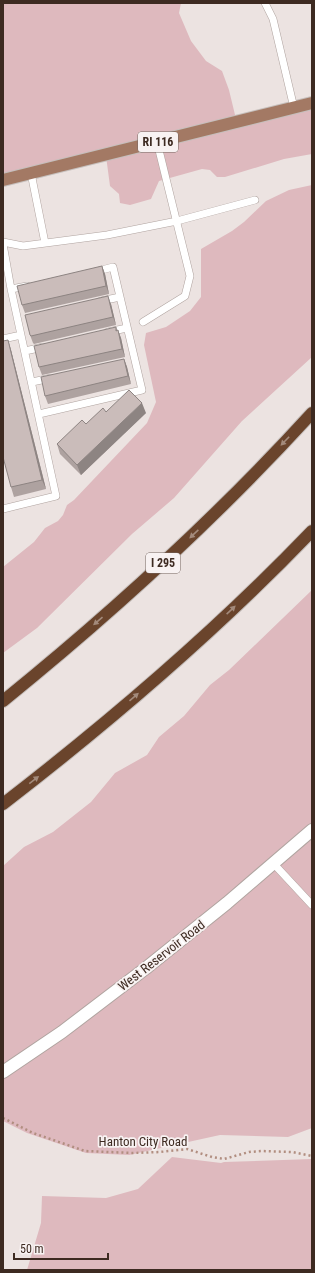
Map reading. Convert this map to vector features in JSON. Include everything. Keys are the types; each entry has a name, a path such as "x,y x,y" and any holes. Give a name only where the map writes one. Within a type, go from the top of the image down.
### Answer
{"highway":[{"name":"I 295","path":"3,701 63,651 166,560 243,485 312,413"},
{"path":"3,804 68,754 173,663 312,531"}],"main road":[{"name":"RI 116","path":"3,180 312,103"}],"street":[{"name":"West Reservoir Road","path":"3,1072 62,1032 146,968 227,903 312,830"}],"lane":[{"path":"265,3 272,19 294,108"},
{"path":"143,322 185,296 190,276 157,142"},
{"path":"31,173 45,243"},
{"path":"3,508 56,496 21,335 22,319 11,289 3,243 23,246 107,235 177,221 255,200"},
{"path":"39,414 142,390 131,361 127,328 113,267 89,272"},
{"path":"11,289 35,284"},
{"path":"91,304 120,297"},
{"path":"98,334 127,328"},
{"path":"3,339 21,335"},
{"path":"25,351 47,346"},
{"path":"32,382 61,376"},
{"path":"273,863 312,905"}],"path":[{"name":"Hanton City Road","path":"3,1118 33,1133 85,1151 133,1153 187,1149 212,1157 224,1159 249,1152 262,1151 292,1152 312,1156"}],"shaded area":[{"path":"3,3 181,3 179,13 191,41 206,61 222,71 229,90 236,119 312,101 312,154 284,159 225,177 217,177 210,170 202,169 159,181 151,199 130,205 120,203 119,194 110,186 106,156 3,178"},
{"path":"312,185 312,357 242,421 174,498 132,534 37,628 3,653 3,567 34,542 45,528 58,521 63,515 67,505 74,500 147,423 156,402 144,345 146,333 166,327 190,311 201,297 201,249 232,231 266,201 289,190"},
{"path":"312,590 312,1128 288,1137 220,1135 129,1155 86,1153 27,1133 3,1121 3,866 24,847 53,832 91,802 115,773 147,755 159,737 184,716 210,685 229,670"},
{"path":"172,1157 221,1163 312,1159 312,1270 27,1270 41,1223 42,1196 106,1198 138,1189"}],"building":[{"path":"102,266 106,286 22,305 17,286"},
{"path":"108,296 113,317 30,335 25,315"},
{"path":"116,327 122,349 39,367 34,346"},
{"path":"8,340 42,480 11,487 3,457 3,341"},
{"path":"124,359 128,376 45,396 41,377"},
{"path":"129,390 142,403 77,465 57,444 82,420 86,424 103,408 106,412"}]}
